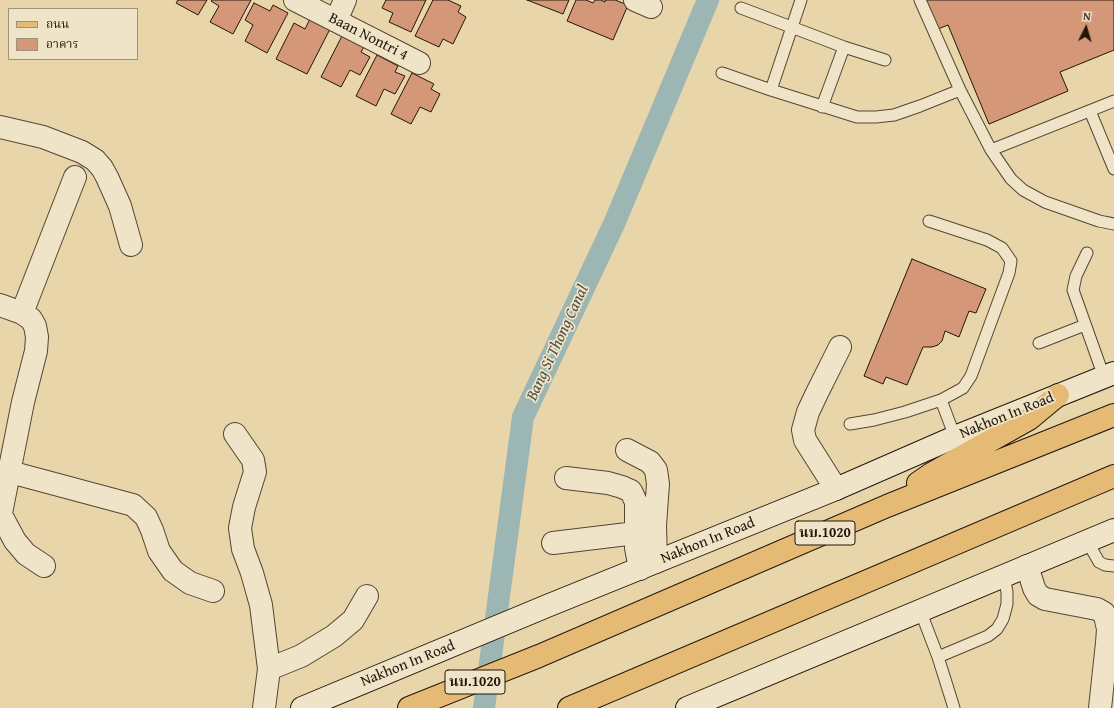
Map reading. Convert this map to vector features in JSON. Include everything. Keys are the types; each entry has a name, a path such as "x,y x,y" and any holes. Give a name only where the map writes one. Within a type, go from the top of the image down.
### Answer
{"main road":[{"path":"887,506 931,474 1029,419 1058,395"},
{"name":"นบ.1020","path":"410,708 539,656 887,506 1114,415"},
{"path":"569,708 1114,476"}],"street":[{"name":"Baan Nontri 4","path":"295,0 419,63"},
{"path":"336,21 345,0"},
{"path":"0,127 43,137 82,152 95,160 102,168 117,199 131,245"},
{"path":"27,316 76,177"},
{"path":"0,305 27,316 35,326 37,337 36,351 23,402 0,517 15,541 26,554 44,566"},
{"path":"836,489 805,440 803,430 808,412 840,347"},
{"name":"Nakhon In Road","path":"302,708 547,606 836,489 955,437 1109,375"},
{"path":"235,434 253,460 255,472 244,507 240,528 243,549 252,573 261,605 269,669 264,708"},
{"path":"627,450 650,462 656,470 658,484 655,525 648,565"},
{"path":"10,472 133,505 146,517 159,551 172,571 190,583 213,591"},
{"path":"566,478 608,483 631,491 636,502 636,548 648,565"},
{"path":"687,708 1114,530"},
{"path":"552,543 636,533"},
{"path":"1027,566 1034,588 1038,595 1045,599 1097,609 1104,613 1108,629 1100,708"},
{"path":"269,669 301,656 334,636 353,620 367,596"}],"lane":[{"path":"771,90 801,0"},
{"path":"920,0 960,90 991,150 1011,179 1022,190 1045,202 1099,221 1114,224"},
{"path":"741,8 792,26 844,47 885,60"},
{"path":"822,107 844,47"},
{"path":"722,73 822,107 857,117 894,115 960,90"},
{"path":"991,150 1114,100"},
{"path":"1090,111 1114,169"},
{"path":"850,424 874,420 941,400 963,388 970,376 1009,273 1011,261 1002,248 987,240 929,221"},
{"path":"1087,253 1076,276 1073,290 1085,325 1109,375"},
{"path":"1039,343 1085,325"},
{"path":"941,400 955,437"},
{"path":"1087,541 1099,562 1105,565 1114,566"},
{"path":"938,657 988,636 997,629 1007,604 1007,592 1004,576"},
{"path":"920,610 938,657 954,708"}],"building":[{"path":"178,0 207,0 198,15 176,3"},
{"path":"251,0 233,34 210,22 219,6 211,1"},
{"path":"386,0 426,0 411,32 389,22 393,13 382,8"},
{"path":"433,0 448,0 461,6 458,12 466,17 453,44 443,39 439,47 415,36"},
{"path":"527,0 569,0 563,14"},
{"path":"576,0 586,0 593,3 595,0 605,2 605,0 615,0 628,5 613,40 567,21"},
{"path":"926,0 1114,0 1114,50 1060,72 1068,91 989,124 948,25 938,29"},
{"path":"254,3 270,11 273,5 288,13 267,53 245,41 253,25 245,20"},
{"path":"310,19 330,29 307,74 276,59 294,23 305,29"},
{"path":"342,36 364,47 361,52 370,57 360,75 350,70 341,87 321,77"},
{"path":"377,55 398,66 395,72 405,76 395,94 384,89 376,106 356,96"},
{"path":"412,73 434,84 431,89 440,94 431,112 420,107 411,124 391,114"},
{"path":"912,259 986,289 976,313 969,311 959,337 945,331 942,341 938,345 923,347 907,385 886,377 883,384 864,376"}],"waterway":[{"name":"Bang Si Thong Canal","path":"484,708 523,417 614,224 708,0"}]}
